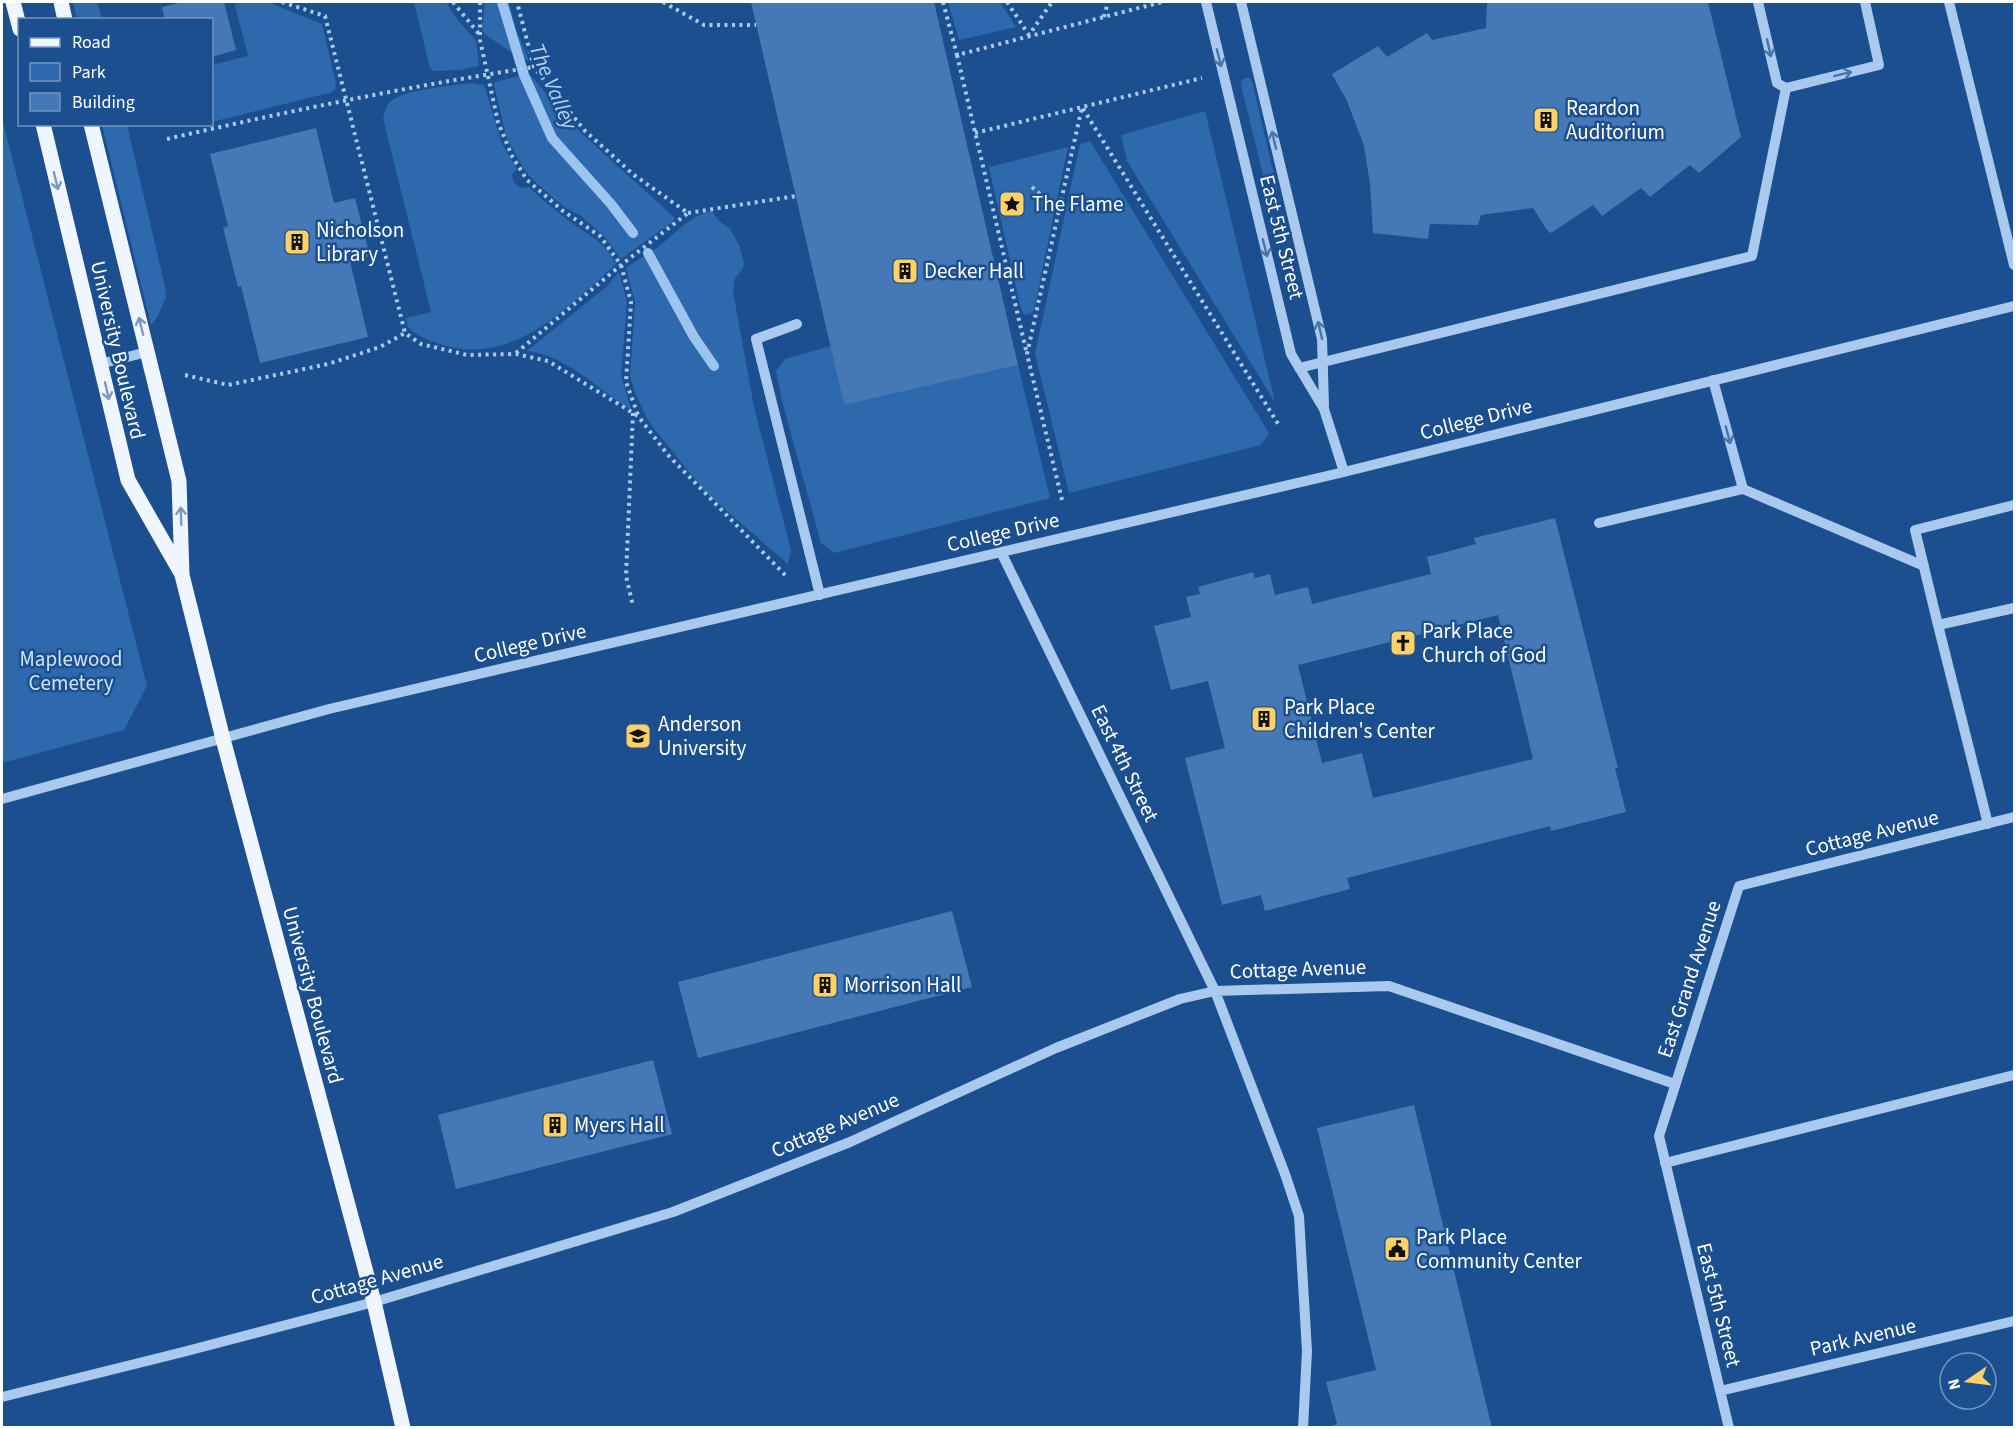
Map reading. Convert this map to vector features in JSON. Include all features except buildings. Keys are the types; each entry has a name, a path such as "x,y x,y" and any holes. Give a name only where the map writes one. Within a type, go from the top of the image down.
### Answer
{"main road":[{"path":"13,2 18,21"},
{"path":"61,2 65,18"},
{"name":"University Boulevard","path":"43,126 128,480 182,575"},
{"name":"University Boulevard","path":"91,126 179,481 182,575 374,1302 403,1428"}],"street":[{"name":"East 5th Street","path":"1206,2 1291,354 1324,409 1344,472"},
{"path":"1241,2 1322,339 1324,409"},
{"path":"1758,2 1777,83 1786,88 1879,66 1865,2"},
{"path":"1949,2 2014,264"},
{"path":"1299,368 1752,256 1786,88"},
{"name":"College Drive","path":"2,799 329,709 1344,472 2014,306"},
{"path":"797,324 756,339 820,595"},
{"path":"100,364 147,352"},
{"path":"1713,380 1743,489"},
{"path":"1599,523 1743,489 1924,566"},
{"path":"1988,824 1915,530 2014,505"},
{"name":"East 4th Street","path":"1001,552 1215,991 1285,1174 1299,1216 1307,1351 1303,1428"},
{"path":"1938,625 2014,608"},
{"name":"Cottage Avenue","path":"1739,886 2014,817"},
{"name":"East Grand Avenue","path":"1665,1163 1659,1137 1739,886"},
{"name":"Cottage Avenue","path":"2,1397 374,1302 673,1212 850,1142 1056,1048 1180,999 1215,991 1389,986 1676,1084"},
{"path":"1665,1163 2014,1075"},
{"name":"East 5th Street","path":"1665,1163 1729,1428"},
{"name":"Park Avenue","path":"1720,1391 2014,1322"}],"path":[{"path":"282,2 325,16 405,333 421,344 467,355 516,354 548,361 633,412 668,454 790,581"},
{"path":"453,2 479,34"},
{"path":"480,2 479,34 487,74 498,122 512,156 527,180 562,211 600,236 621,265 631,302 626,382 638,416"},
{"path":"517,2 534,67 585,131 634,175 688,213"},
{"path":"663,2 705,26 756,25"},
{"path":"943,2 1062,500"},
{"path":"1007,2 1029,35 1052,2"},
{"path":"1104,17 1108,2"},
{"path":"957,55 1162,2"},
{"path":"167,139 281,113 534,67"},
{"path":"975,133 1203,77"},
{"path":"1026,354 1082,107"},
{"path":"1082,107 1280,427"},
{"path":"1032,187 1050,203 1060,205"},
{"path":"516,354 621,265 688,213 796,196"},
{"path":"185,375 228,385 328,364 380,347 405,333"},
{"path":"633,412 626,576 633,606"}],"green space":[{"path":"73,2 97,2 102,18 77,18"},
{"path":"234,2 268,2 322,24 336,84 335,90 213,122 213,65 248,56"},
{"path":"414,2 446,2 476,41 479,66 460,70 433,71 430,68"},
{"path":"485,2 509,2 516,30 529,60 523,60 484,34 482,27"},
{"path":"948,2 1000,2 1016,27 959,40"},
{"path":"524,75 531,76 578,130 675,218 671,223 621,259 603,235 581,216 564,207 532,179 523,168 506,136 494,85 495,82"},
{"path":"1245,78 1250,78 1253,85 1277,188 1275,194 1272,194 1266,187 1241,85"},
{"path":"472,83 484,85 502,144 517,169 512,174 515,183 522,188 529,187 555,210 597,240 616,264 558,315 537,330 514,341 491,348 466,349 431,341 408,327 406,318 431,312 383,118 388,104 397,97 430,89"},
{"path":"1205,111 1276,404 1127,161 1121,135"},
{"name":"Maplewood Cemetery","path":"2,118 147,686 124,730 2,763"},
{"path":"102,126 127,126 165,286 166,297 158,316 151,325"},
{"path":"1090,141 1269,433 1261,445 1069,493 1035,354 1080,144"},
{"path":"1068,147 1034,310 1024,315 989,167"},
{"path":"712,211 718,220 730,229 740,247 744,264 735,278 733,291 754,407 791,550 788,564 705,492 649,422 630,376 635,302 626,268 658,247 696,217"},
{"path":"619,272 627,302 621,376 631,409 567,365 527,351 606,287"},
{"path":"831,346 844,405 1018,365 1050,498 834,553 821,543 776,371 785,359"}],"waterway":[{"name":"The Valley","path":"502,2 524,75 552,138 611,204 633,233"},
{"name":"The Valley","path":"648,253 694,337 714,366"}],"place":[{"name":"Reardon Auditorium","path":"1546,120"},
{"name":"The Flame","path":"1012,204"},
{"name":"Nicholson Library","path":"297,242"},
{"name":"Decker Hall","path":"905,271"},
{"name":"Park Place Church of God","path":"1403,643"},
{"name":"Park Place Children's Center","path":"1264,719"},
{"name":"Anderson University","path":"638,736"},
{"name":"Morrison Hall","path":"825,985"},
{"name":"Myers Hall","path":"555,1125"},
{"name":"Park Place Community Center","path":"1397,1249"}]}
